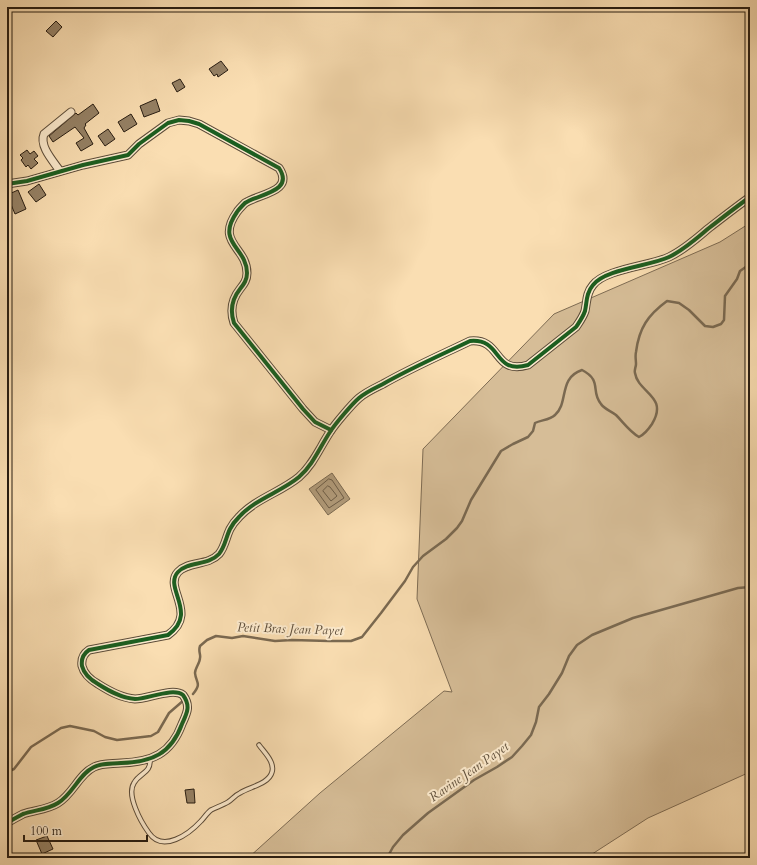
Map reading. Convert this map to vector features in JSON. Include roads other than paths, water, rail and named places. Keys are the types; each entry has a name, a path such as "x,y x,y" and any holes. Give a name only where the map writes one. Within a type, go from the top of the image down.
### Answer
{"street":[{"path":"60,172 43,144 42,139 44,134 71,112"},
{"path":"7,184 27,181 83,165 128,155 160,128 168,123 179,120 199,124 279,168 282,172 282,181 278,188 246,203 237,211 232,221 230,228 232,242 242,254 246,263 247,278 234,298 232,316 234,323 315,422 331,430"},
{"path":"7,823 24,814 57,804 69,795 84,774 93,767 104,763 137,762 150,759 165,750 177,737 187,715 188,704 181,693 175,692 135,699 112,694 93,682 83,671 82,662 84,655 89,650 168,635 175,630 181,617 181,609 175,584 176,575 178,572 186,568 211,561 219,554 225,544 230,529 239,516 252,506 300,476 313,460 331,430 360,397 400,374 470,341 477,340 485,342 491,346 505,364 512,367 520,367 528,364 576,326 582,319 588,292 599,279 607,275 644,266 670,257 693,242 750,197"}],"lane":[{"path":"150,759 147,772 138,777 132,786 132,798 150,834 155,839 168,842 189,832 210,811 229,802 239,793 267,779 272,772 272,763 259,745"}],"water":[{"path":"332,473 350,499 328,515 309,489"}],"waterway":[{"name":"Petit Bras Jean Payet","path":"193,694 198,685 195,673 200,660 200,646 207,640 216,636 232,638 243,636 275,641 351,641 362,637 405,581 413,567 423,556 446,539 457,528 462,521 471,500 501,451 528,437 533,431 535,423 551,418 555,415 562,404 567,385 575,374 582,370 588,374 594,382 596,395 602,406 616,415 635,435 639,437 643,435 652,424 656,415 657,407 655,401 637,380 635,372 637,343 642,329 650,317 667,301 679,303 689,310 705,326 713,327 721,324 724,320 725,296 737,279 740,271 750,264"},
{"name":"Ravine Jean Payet","path":"387,858 393,847 403,835 428,813 474,780 512,757 522,746 531,735 536,722 539,707 562,673 569,656 577,645 592,635 633,618 738,588 750,587"},
{"name":"Petit Bras Jean Payet","path":"7,772 14,769 31,747 61,728 70,726 94,731 105,737 117,740 151,736 158,732 169,713 184,700"}]}
